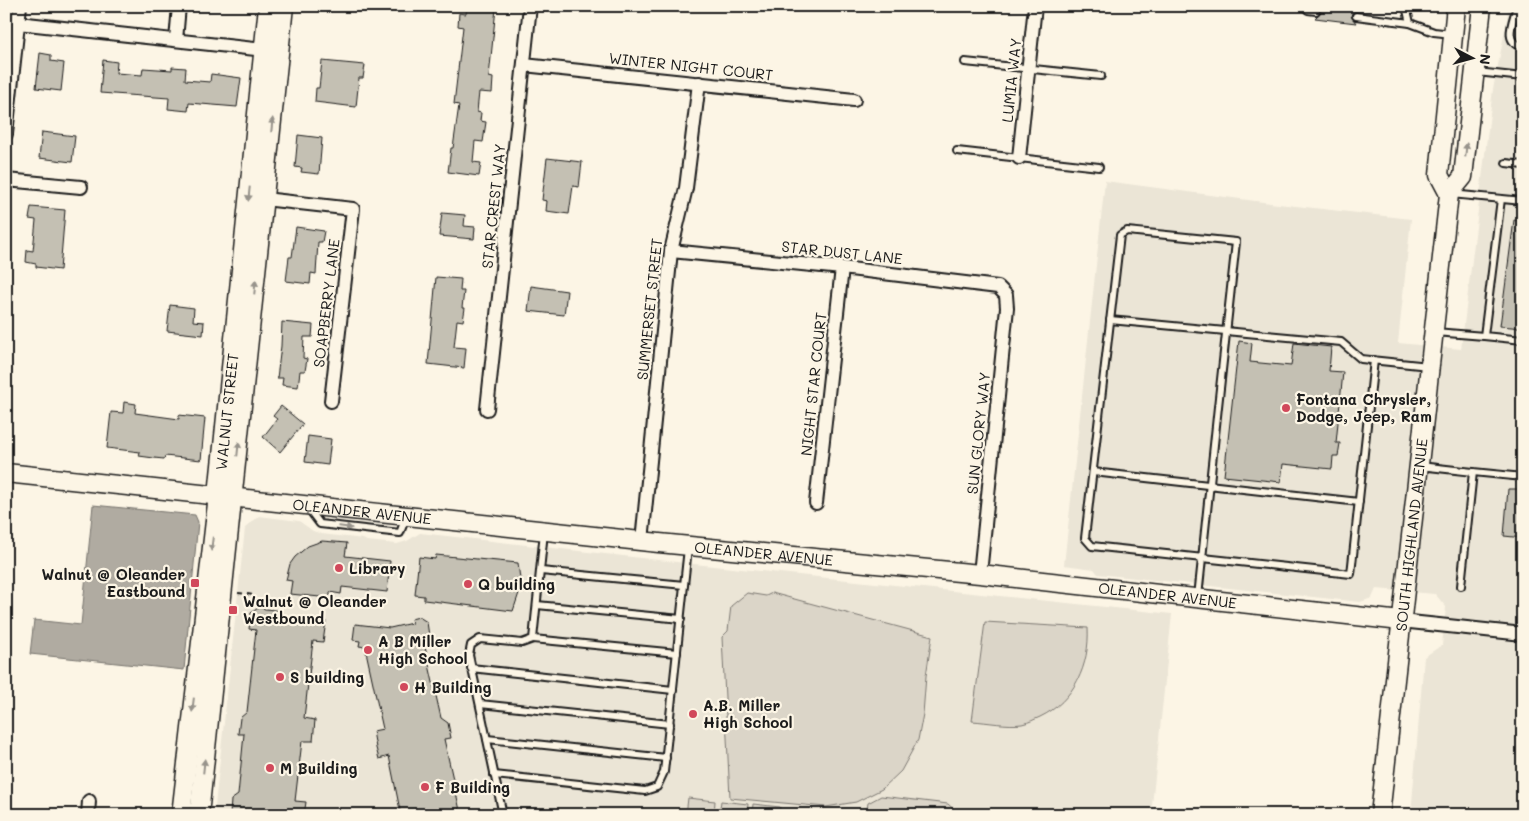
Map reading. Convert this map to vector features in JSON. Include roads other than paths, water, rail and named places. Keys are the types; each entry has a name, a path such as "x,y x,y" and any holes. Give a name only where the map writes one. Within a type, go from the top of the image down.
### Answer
{"street":[{"path":"6,134 20,6"},
{"path":"176,40 179,6"},
{"name":"WALNUT STREET","path":"199,815 268,6"},
{"name":"WALNUT STREET","path":"181,815 226,496 264,199 284,6"},
{"name":"STAR CREST WAY","path":"487,409 530,6"},
{"name":"LUMIA WAY","path":"1019,158 1035,6"},
{"path":"1450,194 1439,175 1456,6"},
{"name":"SOUTH HIGHLAND AVENUE","path":"1380,815 1450,194 1463,177 1482,6"},
{"path":"18,23 264,50"},
{"name":"WINTER NIGHT COURT","path":"524,65 854,100"},
{"name":"SUMMERSET STREET","path":"642,541 671,251 686,188 699,83"},
{"path":"6,180 81,187"},
{"name":"SOAPBERRY LANE","path":"264,199 353,209 330,401"},
{"name":"STAR DUST LANE","path":"671,251 842,268 998,287 1006,295"},
{"name":"NIGHT STAR COURT","path":"816,503 842,268"},
{"name":"SUN GLORY WAY","path":"980,574 1007,308 1006,295"},
{"name":"OLEANDER AVENUE","path":"6,473 688,546 980,574 1523,634"},
{"path":"88,815 89,801"}],"lane":[{"path":"1305,6 1308,10 1316,11"},
{"path":"1406,6 1410,23"},
{"path":"1517,6 1510,35 1512,42 1523,48"},
{"path":"1356,16 1410,23 1434,32 1453,34"},
{"path":"965,62 1101,76"},
{"path":"1475,72 1523,77"},
{"path":"957,152 1099,167"},
{"path":"1506,163 1523,165"},
{"path":"1450,194 1523,201"},
{"path":"1484,336 1501,199"},
{"path":"1198,598 1202,558 1210,485 1226,330 1236,242 1127,231 1120,235 1085,538 1092,546 1202,558 1351,574 1374,360"},
{"path":"1110,320 1341,342 1361,359 1430,366"},
{"path":"1434,332 1523,340"},
{"path":"1419,466 1523,477"},
{"path":"1093,472 1359,502"},
{"path":"1461,586 1474,472"},
{"path":"533,639 544,531"},
{"path":"494,775 645,791 657,787 664,772 666,758 688,546"},
{"path":"541,571 684,585"},
{"path":"537,605 680,619"},
{"path":"503,815 471,668 469,656 471,645 480,640 522,643 533,639 677,654"},
{"path":"471,668 673,690"},
{"path":"480,704 670,724"},
{"path":"487,739 666,758"}],"place":[{"name":"Fontana Chrysler, Dodge, Jeep, Ram","path":"1286,408"},
{"name":"Library","path":"339,568"},
{"name":"Walnut @ Oleander Eastbound","path":"195,583"},
{"name":"Q building","path":"468,584"},
{"name":"Walnut @ Oleander Westbound","path":"233,610"},
{"name":"A B Miller High School","path":"368,650"},
{"name":"S building","path":"280,677"},
{"name":"H Building","path":"404,687"},
{"name":"A.B. Miller High School","path":"693,714"},
{"name":"M Building","path":"270,768"},
{"name":"F Building","path":"425,787"}]}
